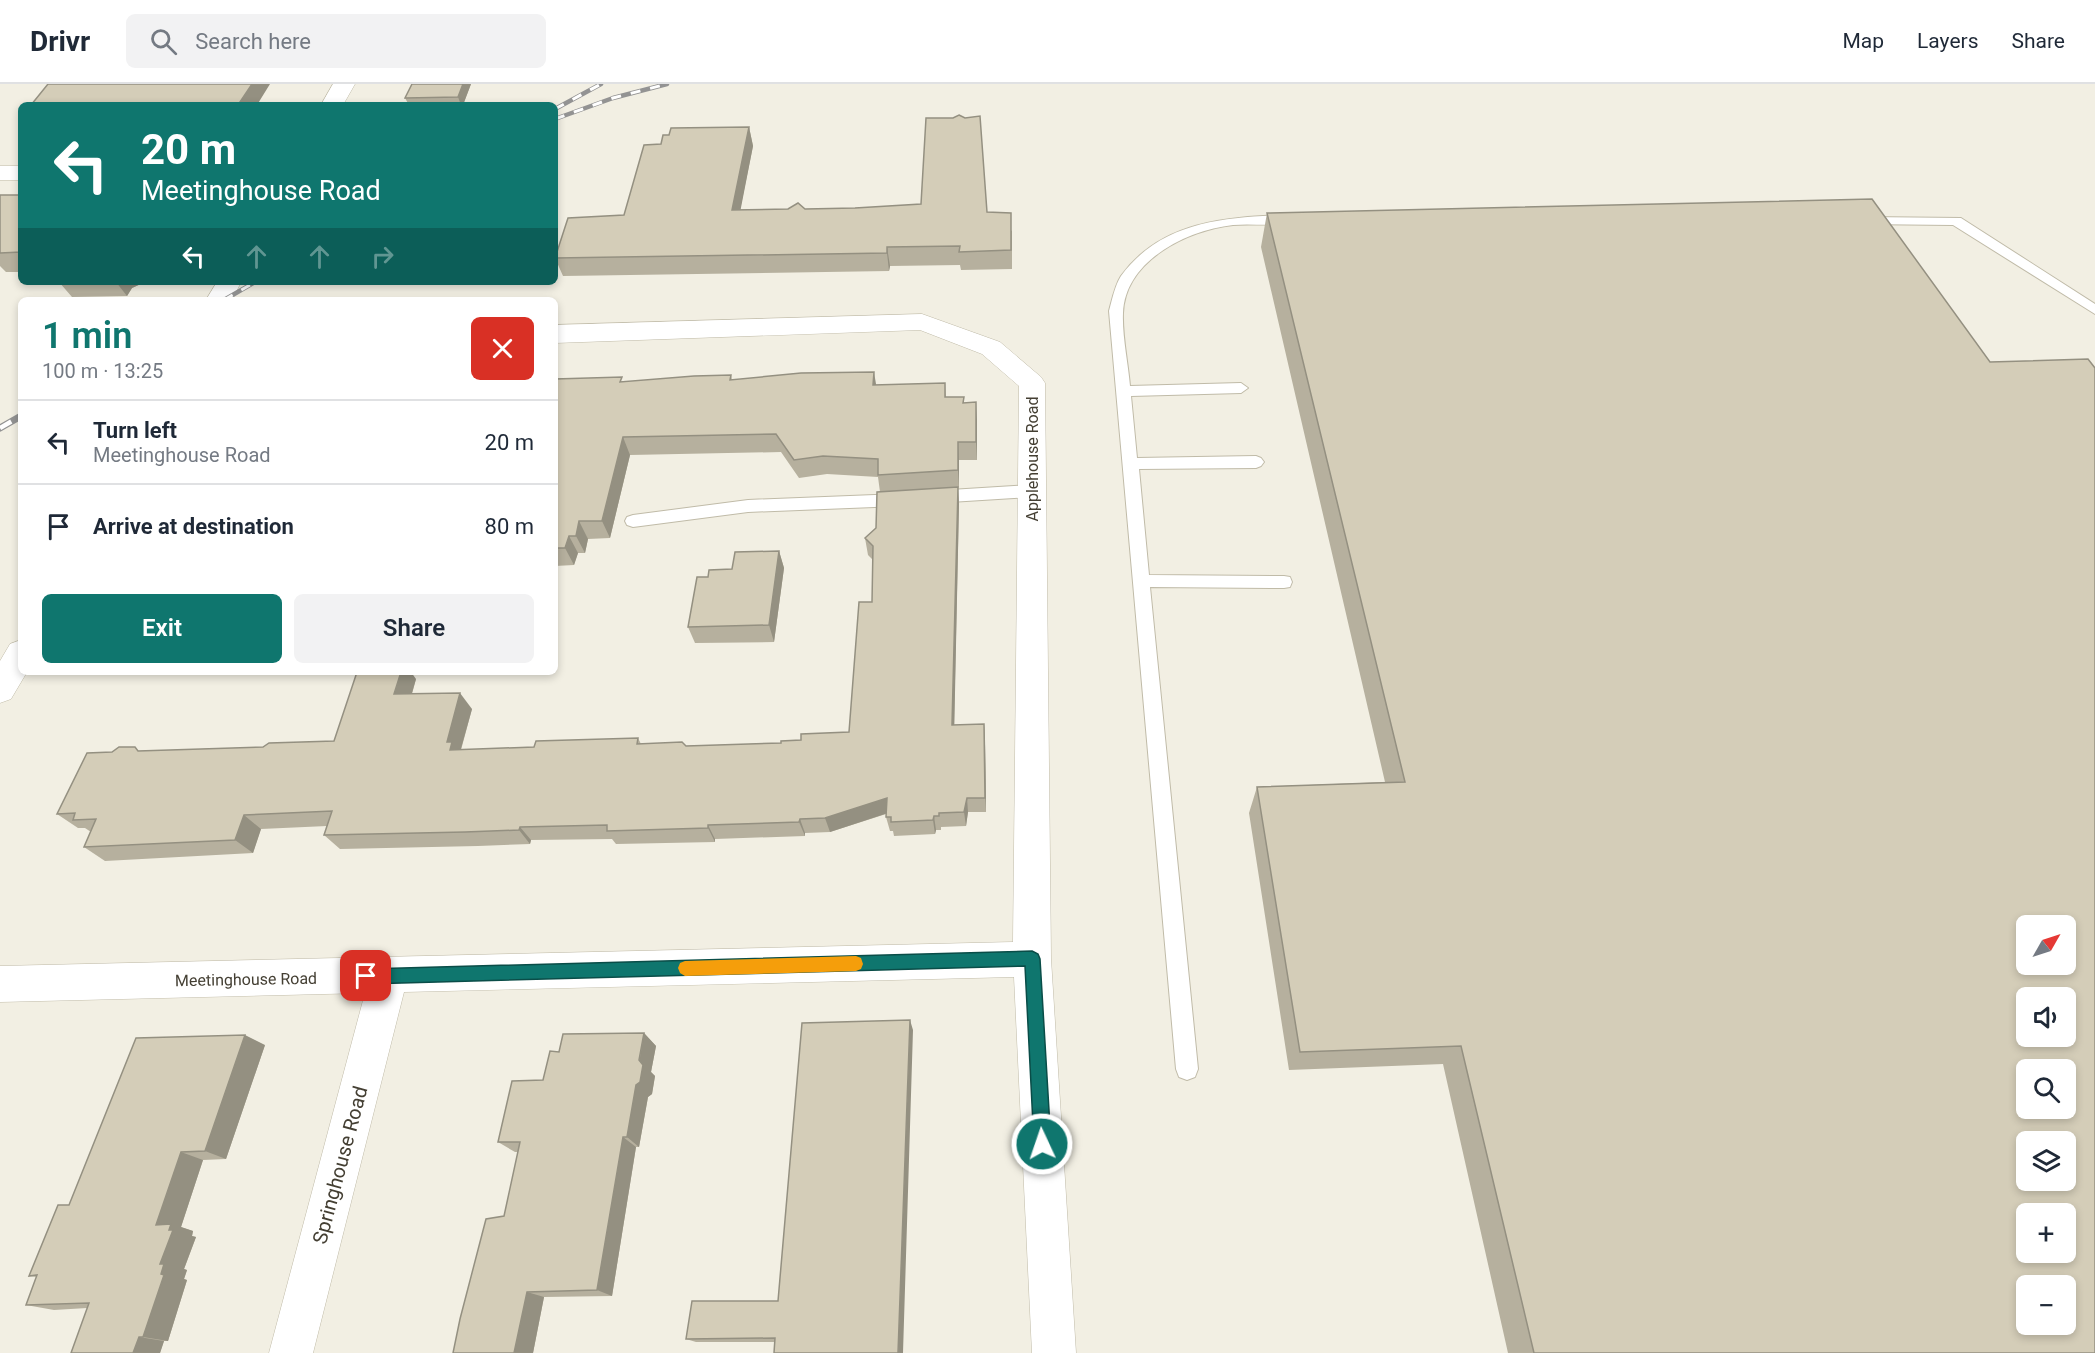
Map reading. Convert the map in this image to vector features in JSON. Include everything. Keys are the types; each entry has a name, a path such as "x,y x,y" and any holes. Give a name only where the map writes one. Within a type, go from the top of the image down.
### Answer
{"street":[{"path":"334,102 344,84"},
{"path":"0,173 18,173"},
{"name":"Applehouse Road","path":"558,334 922,322 991,348 1032,383 1032,959"},
{"path":"0,690 18,658"},
{"path":"1032,959 1054,1353"},
{"name":"Meetinghouse Road","path":"0,984 1032,959"},
{"name":"Springhouse Road","path":"291,1353 389,976"}],"lane":[{"path":"1187,1068 1116,311 1126,279 1151,252 1187,232 1232,221 1304,219"},
{"path":"1850,220 1956,221 2095,310"},
{"path":"1124,391 1241,388"},
{"path":"1131,465 1256,462"},
{"path":"633,521 748,506 863,502 1032,491"},
{"path":"1141,581 1284,582"}],"building":[{"path":"48,84 252,84 240,102 33,102"},
{"path":"412,84 463,84 458,97 405,98"},
{"path":"959,115 965,118 980,116 987,212 1011,213 1011,250 959,252 960,246 887,247 887,253 558,258 558,249 568,218 624,215 644,145 661,144 663,135 669,135 671,128 749,127 732,210 788,209 798,203 805,209 855,208 921,204 926,118 953,118"},
{"path":"0,195 18,195 18,252 0,253"},
{"path":"1872,199 1990,362 2088,359 2095,368 2095,1353 1534,1353 1461,1046 1300,1052 1257,787 1405,782 1267,213"},
{"path":"874,372 873,385 945,383 945,397 964,397 963,403 976,402 976,442 958,442 958,470 878,475 878,459 823,456 794,460 776,434 623,437 602,521 579,521 576,536 569,536 565,548 558,548 558,379 622,377 620,382 731,375 730,380 801,373"},
{"path":"958,487 952,725 984,724 985,798 967,798 964,812 939,813 939,816 934,816 933,820 891,822 891,817 886,817 887,798 825,818 800,819 799,822 708,825 708,828 607,831 607,825 520,827 519,830 465,832 324,835 332,811 244,815 235,840 84,847 96,819 73,820 75,813 57,814 87,753 112,752 119,747 135,747 138,751 263,747 269,743 334,741 356,675 400,675 394,694 460,693 447,742 452,742 450,750 534,747 536,741 638,738 637,744 682,742 686,746 781,743 781,741 801,740 801,734 849,732 859,602 872,602 873,546 865,538 876,528 877,492"},
{"path":"779,551 769,625 688,627 697,577 708,577 709,570 732,569 735,552"},
{"path":"910,1020 898,1353 774,1353 775,1338 686,1339 692,1301 778,1301 802,1023"},
{"path":"644,1033 639,1060 643,1065 640,1082 636,1085 627,1137 623,1137 597,1290 527,1292 514,1353 453,1353 486,1219 504,1216 520,1142 498,1142 512,1081 543,1080 550,1051 559,1052 563,1034"},
{"path":"245,1035 205,1151 181,1152 156,1225 171,1224 169,1230 173,1230 160,1264 164,1264 161,1274 164,1275 143,1337 139,1337 133,1353 71,1353 89,1303 26,1305 37,1275 29,1276 58,1205 69,1205 136,1038"}],"railway":[{"path":"558,107 601,84"},
{"path":"558,118 613,98 667,84"},
{"path":"229,297 250,285"},
{"path":"0,428 18,418"}],"slow traffic":[{"path":"685,968 856,964"}],"route":[{"path":"366,976 1032,959 1042,1144"}]}
